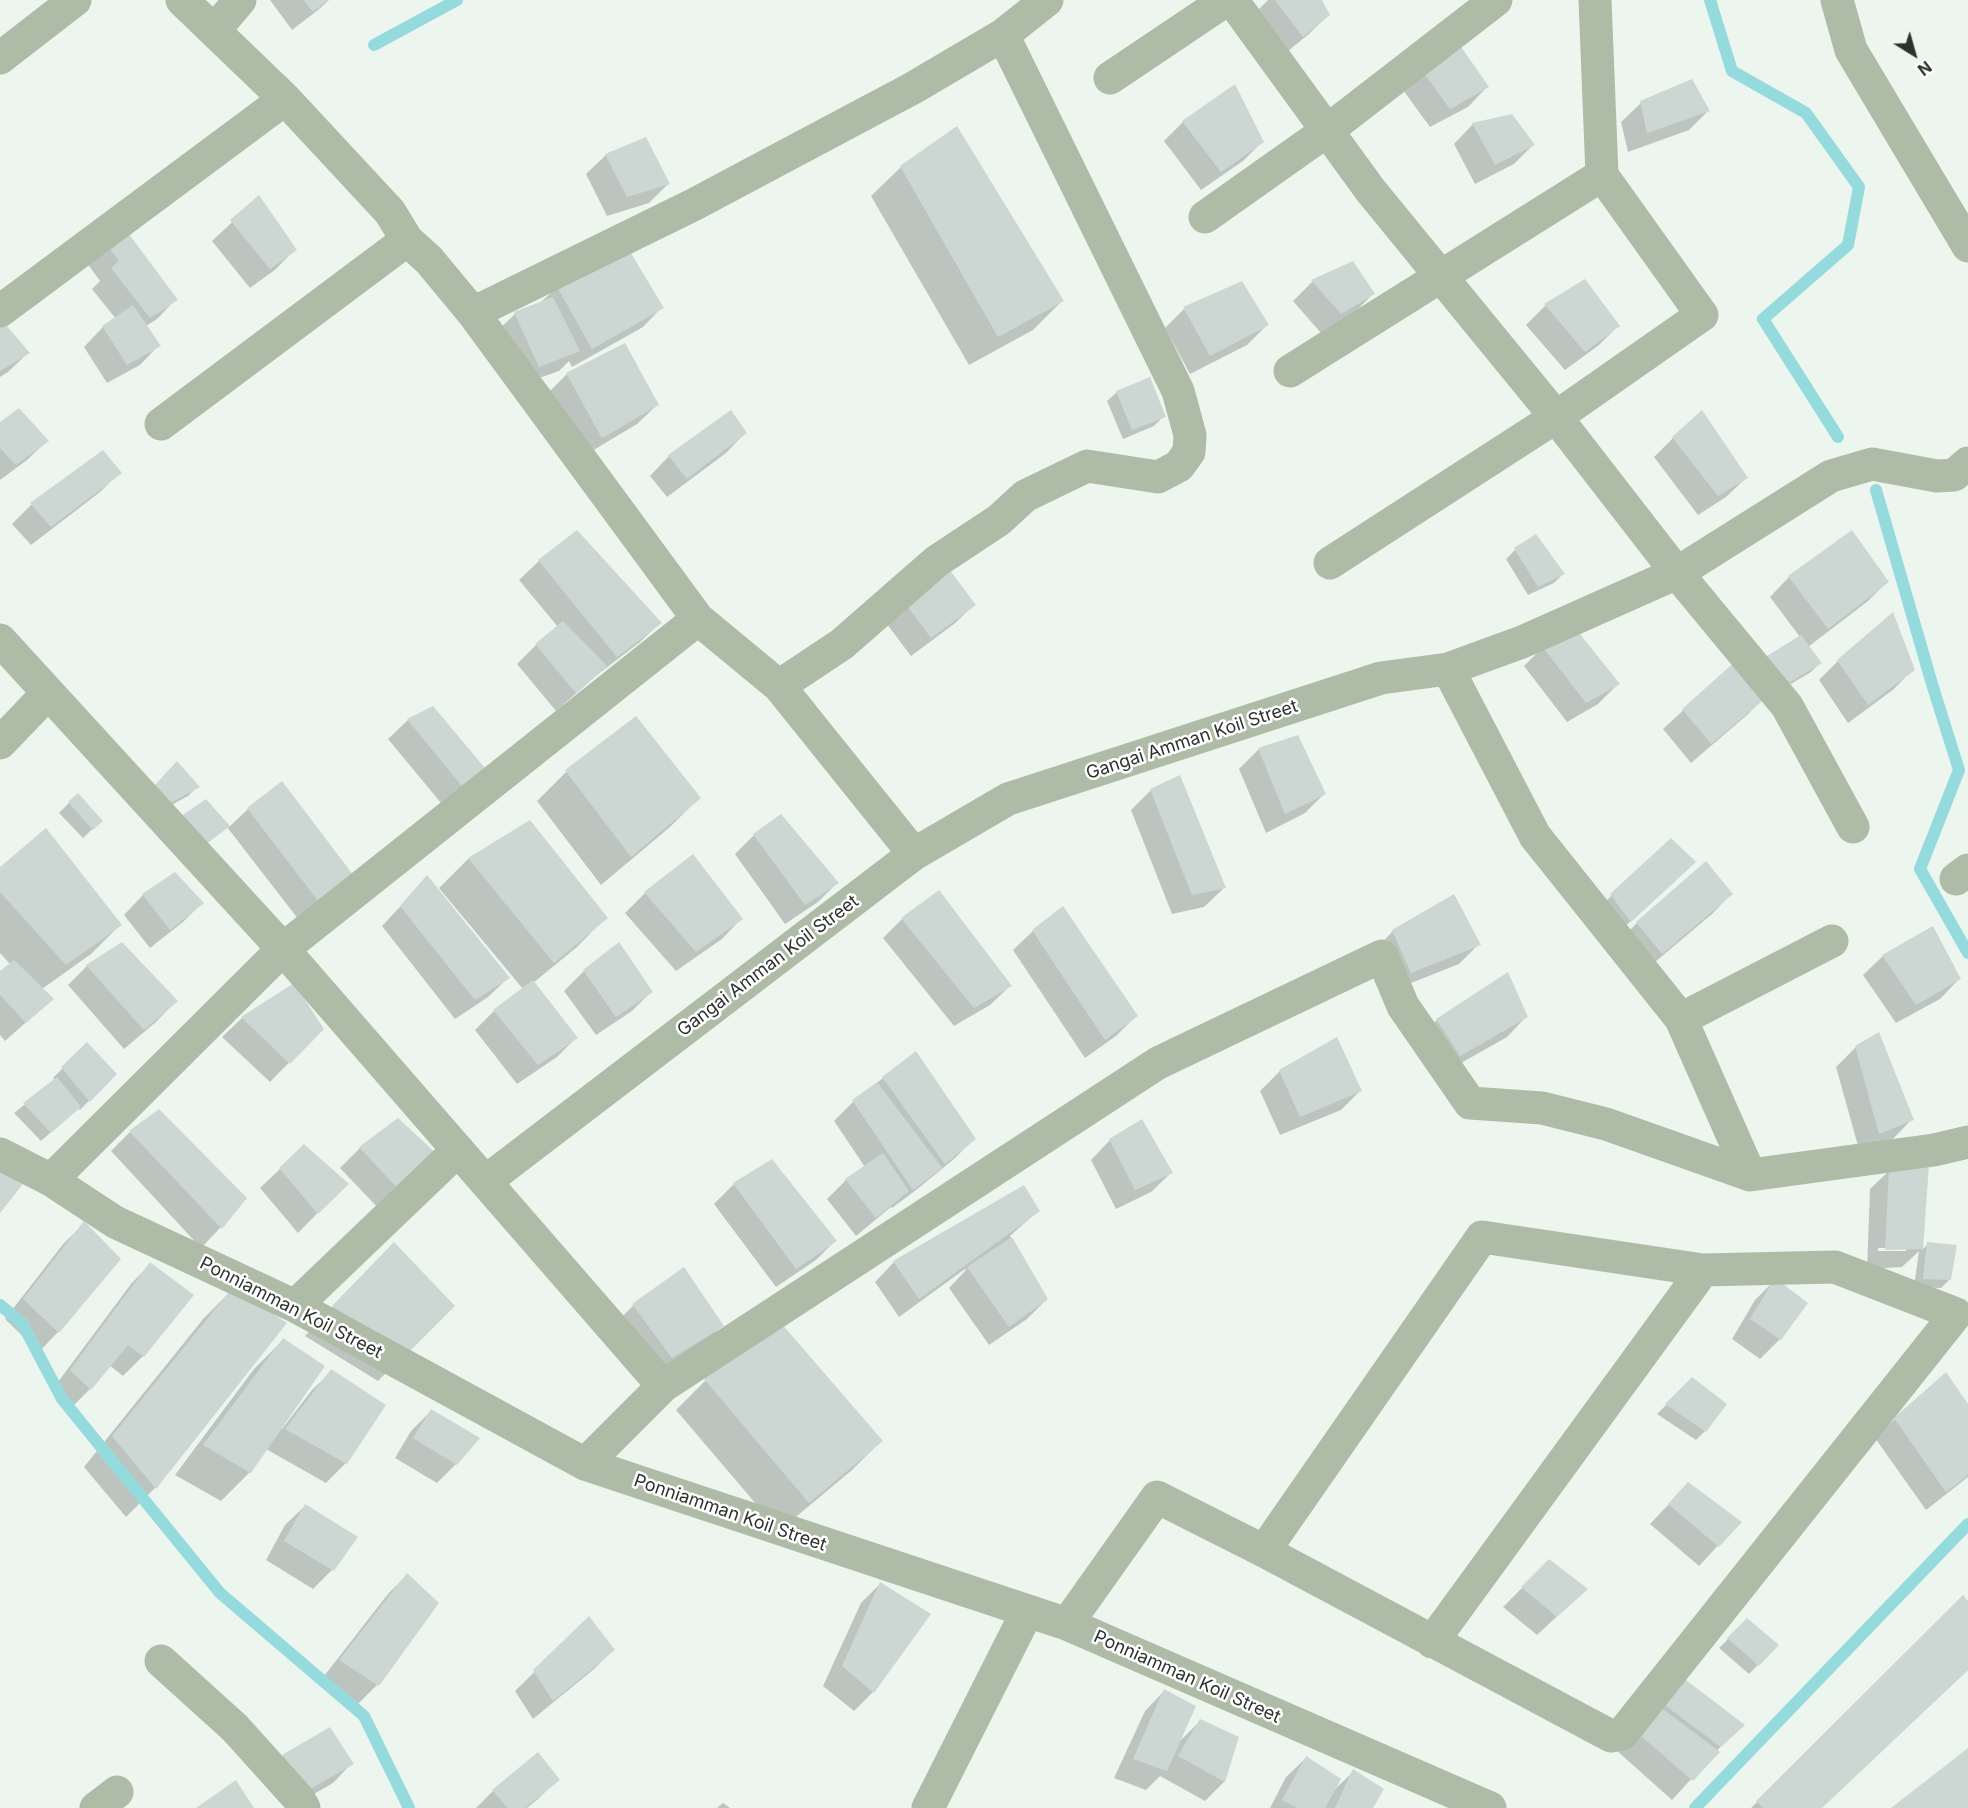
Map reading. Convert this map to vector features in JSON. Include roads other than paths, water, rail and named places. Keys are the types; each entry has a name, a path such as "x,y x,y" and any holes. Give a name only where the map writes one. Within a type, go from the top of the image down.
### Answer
{"street":[{"path":"0,58 75,0"},
{"path":"182,0 285,99 390,212 407,240 429,260 473,313 698,619 779,686 914,854"},
{"path":"214,31 240,0"},
{"path":"473,313 693,205 913,88 1003,36 1047,0"},
{"path":"1110,78 1226,0"},
{"path":"1232,0 1371,190 1556,417 1677,573 1787,706 1853,827"},
{"path":"1205,217 1328,130 1496,0"},
{"path":"1330,562 1556,417 1702,315 1602,175 1595,0"},
{"path":"1837,0 1851,50 1968,246"},
{"path":"779,686 842,644 937,561 999,520 1025,496 1087,466 1158,477 1179,466 1189,452 1190,435 1178,391 1003,36"},
{"path":"0,311 285,99"},
{"path":"1290,371 1602,175"},
{"path":"161,424 407,240"},
{"name":"Gangai Amman Koil Street","path":"486,1181 914,854 1008,800 1381,678 1449,669 1522,642 1677,573 1831,476 1872,464 1937,476 1953,475 1968,464"},
{"path":"51,1180 283,949 698,619"},
{"path":"0,640 283,949 663,1386"},
{"path":"1449,669 1535,836 1681,1019 1750,1175"},
{"path":"0,742 48,693"},
{"path":"1681,1019 1832,941"},
{"path":"585,1464 663,1386 1158,1063 1382,956 1403,1006 1470,1103 1542,1108 1606,1124 1750,1175 1934,1150 1968,1142"},
{"path":"295,1306 458,1150"},
{"name":"Ponniamman Koil Street","path":"0,1154 51,1180 115,1222 295,1306 585,1464 1067,1624 1490,1808"},
{"path":"1067,1624 1157,1497 1264,1551 1611,1736 1622,1734 1956,1314 1835,1267 1703,1270 1482,1237 1264,1551"},
{"path":"1432,1642 1703,1270"},
{"path":"928,1808 1027,1612"},
{"path":"161,1661 235,1728 299,1799 304,1808"}],"waterway":[{"path":"374,45 457,0"},
{"path":"1710,0 1732,71 1806,113 1859,187 1848,245 1763,319 1838,437"},
{"path":"1876,490 1959,770 1920,869 1968,953"},
{"path":"0,1305 22,1323 62,1399 220,1593 364,1716 409,1808"},
{"path":"1695,1808 1968,1524"}]}
